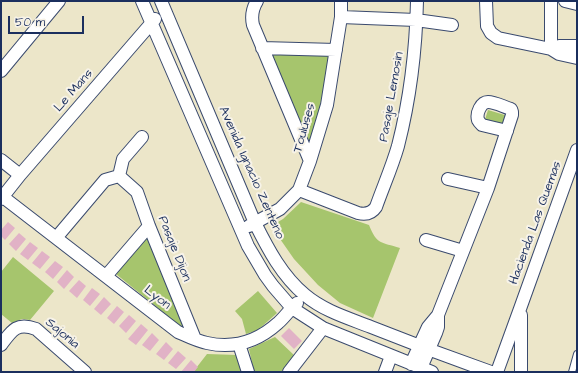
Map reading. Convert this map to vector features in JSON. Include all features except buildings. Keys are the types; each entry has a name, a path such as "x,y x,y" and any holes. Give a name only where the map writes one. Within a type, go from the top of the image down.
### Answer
{"street":[{"path":"142,1 248,246 265,275 292,308 323,328 421,368 424,348 438,327 438,315 488,188 507,131"},
{"path":"256,1 252,12 253,25 310,162"},
{"name":"Touluses","path":"241,230 280,209 299,190 310,162 327,105 341,17 341,1"},
{"name":"Pasaje Lemosin","path":"299,190 362,214 372,212 376,207 397,148 403,123 412,72 417,1"},
{"path":"486,1 487,26 490,33 498,38 551,49 559,54 577,58"},
{"path":"551,1 551,49"},
{"path":"565,1 577,4"},
{"path":"3,64 57,2"},
{"name":"Le Mans","path":"2,198 20,175 151,23 165,3"},
{"name":"Avenida Ignacio Zenteno","path":"165,3 255,223 279,265 291,281 306,296 332,312 424,348 491,372"},
{"path":"341,17 416,20 452,25"},
{"path":"551,49 559,46 577,46"},
{"path":"262,48 336,50"},
{"path":"56,238 105,180 119,176 123,158 142,137"},
{"name":"Hacienda Las Quemas","path":"496,372 577,150"},
{"path":"1,160 20,175"},
{"name":"Pasaje Dijon","path":"119,176 137,192 149,226 195,339"},
{"path":"448,179 488,188"},
{"name":"Lyon","path":"2,198 178,332 207,343 225,345 239,344 250,341 270,330 306,296"},
{"path":"106,276 149,226"},
{"path":"426,240 463,251"},
{"path":"521,306 521,372"},
{"name":"Sajonia","path":"1,345 10,333 18,327 32,327 85,372"},
{"path":"289,372 323,328"},
{"path":"239,344 248,372"},
{"path":"385,372 391,356"}],"lane":[{"path":"572,372 577,354"}],"green space":[{"path":"271,52 330,53 319,112 308,146"},
{"path":"488,110 508,116 504,130 484,123"},
{"path":"301,202 369,225 380,242 400,248 373,318 340,303 318,285 294,259 271,226 283,219"},
{"path":"147,236 185,330 116,274"},
{"path":"13,257 54,291 30,320 22,319 12,323 1,314 1,272"},
{"path":"258,291 277,313 258,330 246,334 242,319 235,311"},
{"path":"275,337 295,356 281,372 254,372 249,349"},
{"path":"207,354 237,355 242,372 193,372"}]}
